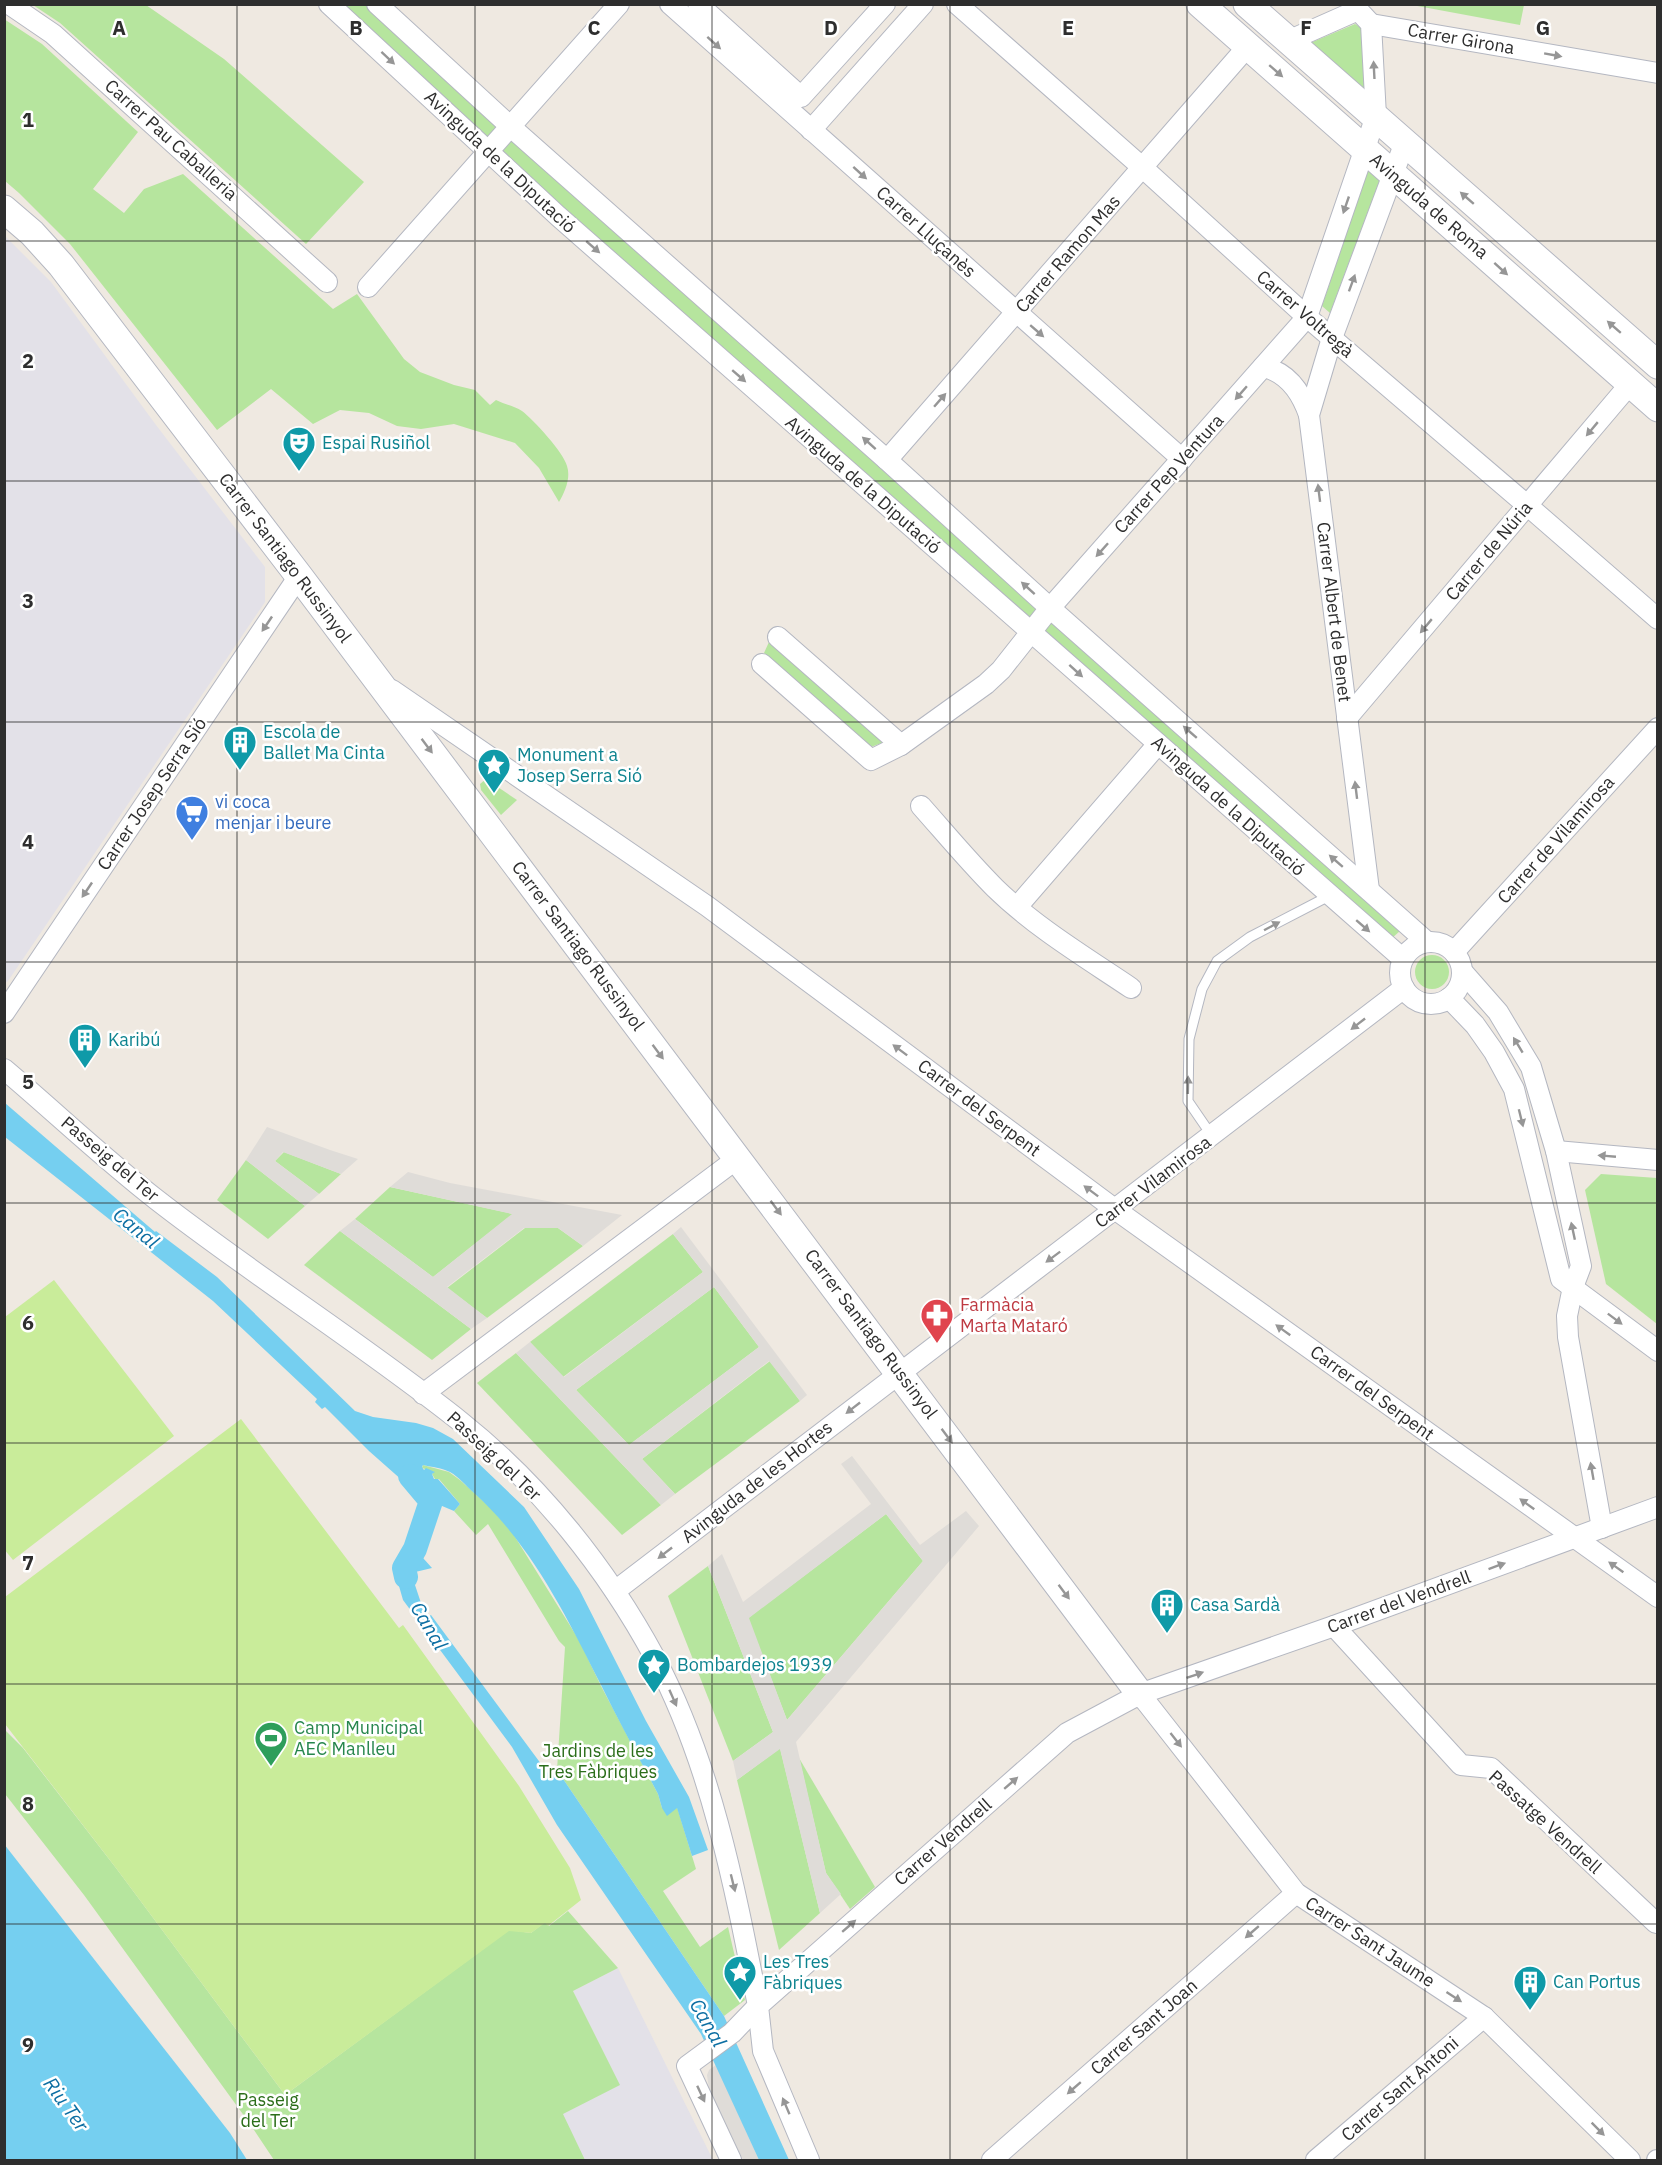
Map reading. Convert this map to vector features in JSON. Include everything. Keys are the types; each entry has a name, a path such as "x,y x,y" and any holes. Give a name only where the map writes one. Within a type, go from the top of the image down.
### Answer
{"street":[{"name":"Carrer Pau Caballeria","path":"9,4 53,34 327,282"},
{"name":"Avinguda de la Diputació","path":"329,4 558,216 1403,959"},
{"name":"Avinguda de la Diputació","path":"377,4 1050,608 1427,942"},
{"path":"368,287 619,4"},
{"name":"Carrer Lluçanès","path":"670,4 1182,459"},
{"path":"698,4 801,98 885,4"},
{"path":"811,130 923,4"},
{"name":"Carrer Voltregà","path":"957,4 1307,317 1658,619"},
{"name":"Avinguda de Roma","path":"1200,4 1658,408"},
{"name":"Avinguda de Roma","path":"1247,4 1656,361"},
{"path":"1288,41 1362,13 1376,116 1307,317"},
{"name":"Carrer Girona","path":"1362,13 1658,73"},
{"name":"Carrer Ramon Mas","path":"887,460 1248,46"},
{"name":"Carrer Albert de Benet","path":"1369,890 1309,415 1332,338 1404,142"},
{"name":"Carrer Santiago Russinyol","path":"4,209 32,233 61,265 299,576 1140,1694"},
{"name":"Carrer Pep Ventura","path":"1032,632 1050,608 1307,317"},
{"path":"1263,367 1276,369 1285,376 1299,394 1309,415"},
{"name":"Carrer de Núria","path":"1347,718 1630,384"},
{"name":"Carrer Josep Serra Sió","path":"4,1013 299,576"},
{"path":"762,664 870,760 901,745 986,684 1001,670 1032,632"},
{"path":"778,637 901,745"},
{"name":"Carrer del Serpent","path":"380,682 708,906 1116,1210 1658,1597"},
{"name":"Carrer de Vilamirosa","path":"1454,952 1658,728"},
{"path":"1017,906 1158,744"},
{"path":"921,806 995,888 1070,947 1131,988"},
{"path":"1427,942 1447,946 1454,952 1460,961 1461,981 1449,998 1440,1003 1430,1004 1419,1001 1404,988 1400,969 1403,959 1417,945 1427,942"},
{"path":"1462,971 1498,1012 1531,1067 1556,1151 1581,1266 1573,1287 1567,1316 1568,1337 1602,1528"},
{"name":"Carrer Vilamirosa","path":"899,1372 1116,1210 1404,988"},
{"path":"1449,998 1475,1025 1494,1052 1514,1089 1561,1279 1658,1351"},
{"name":"Passeig del Ter","path":"4,1069 156,1199 463,1423 522,1477 570,1531 615,1592 655,1659 686,1728 716,1817 736,1896 758,2006 763,2051 808,2160"},
{"path":"1556,1151 1658,1160"},
{"path":"423,1394 738,1158"},
{"name":"Avinguda de les Hortes","path":"615,1592 899,1372"},
{"name":"Carrer del Vendrell","path":"1140,1694 1334,1626 1658,1507"},
{"name":"Passatge Vendrell","path":"1334,1626 1461,1766 1491,1768 1656,1923"},
{"name":"Carrer Sant Jaume","path":"1140,1694 1296,1893 1484,2017 1630,2160"},
{"name":"Carrer Vendrell","path":"758,2006 1067,1733 1140,1694"},
{"name":"Carrer Sant Joan","path":"992,2160 1296,1893"},
{"path":"731,2160 687,2066 732,2033 758,2006"},
{"name":"Carrer Sant Antoni","path":"1316,2160 1484,2017"}],"lane":[{"path":"1212,1136 1188,1101 1189,1039 1202,989 1217,961 1250,937 1329,896"}],"shaded area":[{"path":"5,236 51,282 156,425 265,567 265,602 5,983"},
{"path":"267,1127 358,1159 341,1174 283,1152 275,1161 319,1194 305,1206 246,1160"},
{"path":"408,1172 450,1183 622,1215 583,1246 558,1228 524,1228 447,1287 487,1318 471,1329 340,1231 355,1219 433,1277 512,1214 390,1187"},
{"path":"681,1227 807,1395 800,1401 769,1361 642,1459 675,1494 661,1505 516,1353 530,1342 564,1377 703,1272 673,1234","holes":["714,1287 759,1347 629,1445 576,1390"]},
{"path":"852,1456 920,1545 966,1511 979,1526 796,1742 826,1873 841,1894 820,1913 780,1749 737,1780 733,1761 773,1732 708,1566 722,1554 743,1602 871,1504 841,1464","holes":["886,1514 923,1561 787,1720 749,1618"]},
{"path":"618,1968 713,2160 585,2160 562,2114 619,2085 573,1991"},
{"path":"716,2065 759,2160 743,2160 709,2089 707,2075 709,2070"}],"green space":[{"path":"33,5 146,5 224,59 364,182 306,244 60,23"},
{"path":"340,5 365,5 499,126 487,140"},
{"path":"1412,5 1524,5 1520,25"},
{"path":"4,19 42,44 138,132 93,189 124,213 144,189 183,174 333,309 357,294 404,359 420,372 475,390 490,405 496,400 519,409 527,415 565,460 568,480 559,502 539,468 515,443 454,424 421,429 397,426 369,413 340,410 313,424 271,389 217,430 70,244 5,181"},
{"path":"1355,24 1363,29 1365,105 1303,46"},
{"path":"513,138 1040,608 1031,620 500,153"},
{"path":"1370,164 1382,174 1330,313 1322,306"},
{"path":"1051,620 1401,930 1390,940 1043,631"},
{"path":"769,642 884,742 871,747 764,653"},
{"path":"486,779 517,800 501,815 481,790 480,784"},
{"path":"1432,955 1444,960 1449,972 1444,984 1432,989 1420,984 1415,972 1420,960"},
{"path":"284,1152 341,1174 319,1194 275,1161"},
{"path":"246,1160 305,1206 268,1239 217,1200"},
{"path":"1601,1174 1657,1178 1657,1324 1606,1284 1585,1190"},
{"path":"390,1187 513,1214 433,1277 355,1219"},
{"path":"525,1228 558,1228 583,1246 487,1318 447,1288"},
{"path":"340,1231 471,1329 432,1360 304,1265"},
{"path":"673,1234 703,1272 563,1377 530,1342"},
{"path":"54,1280 174,1436 13,1560 4,1549 5,1317"},
{"path":"714,1287 759,1347 629,1445 576,1390"},
{"path":"516,1353 661,1505 622,1535 477,1383"},
{"path":"770,1361 800,1401 675,1494 642,1459"},
{"name":"Camp Municipal AEC Manlleu","path":"241,1419 399,1628 403,1625 519,1786 570,1868 581,1900 548,1926 545,1923 531,1933 509,1931 285,2095 116,1868 5,1724 5,1597"},
{"name":"Jardins de les Tres Fàbriques","path":"423,1465 449,1472 460,1480 493,1510 512,1532 579,1640 658,1794 662,1808 677,1807 696,1869 663,1891 700,1947 728,1927 745,2000 724,2016 557,1770 565,1647 559,1641 488,1524 476,1535 454,1511 460,1504 439,1479 435,1479 432,1474 434,1472 422,1468"},
{"path":"886,1514 923,1561 787,1720 748,1618"},
{"path":"708,1566 773,1732 733,1761 668,1596"},
{"path":"4,1729 23,1748 116,1868 285,2095 509,1930 531,1933 545,1922 549,1926 568,1911 618,1968 573,1991 620,2085 563,2114 585,2160 274,2160 84,1895 5,1794"},
{"path":"780,1748 820,1913 779,1950 737,1780"},
{"path":"799,1758 875,1887 850,1909 826,1873"}],"water":[{"path":"5,1103 155,1232 217,1277 355,1411 373,1417 416,1423 433,1428 453,1439 524,1507 579,1589 646,1721 689,1797 708,1850 692,1856 677,1808 667,1816 658,1794 561,1608 530,1558 494,1513 456,1476 440,1469 423,1465 422,1467 424,1470 426,1468 435,1472 432,1474 434,1479 438,1479 460,1504 454,1511 411,1493 412,1489 369,1451 325,1407 322,1409 315,1402 317,1399 213,1301 5,1137"},
{"path":"415,1549 432,1568 411,1573 426,1618 431,1615 550,1776 557,1770 724,2016 789,2160 759,2160 701,2034 557,1825 512,1747 403,1600 399,1586 398,1558"},
{"name":"Riu Ter","path":"4,1844 230,2133 247,2160 5,2160"}],"waterway":[{"name":"Canal","path":"406,1577 404,1568 415,1549 431,1501 410,1476"}],"place":[{"name":"Espai Rusiñol","path":"299,472"},
{"name":"Escola de Ballet Ma Cinta","path":"240,771"},
{"name":"Monument a Josep Serra Sió","path":"494,794"},
{"name":"vi coca menjar i beure","path":"192,841"},
{"name":"Karibú","path":"85,1069"},
{"name":"Farmàcia Marta Mataró","path":"937,1344"},
{"name":"Casa Sardà","path":"1167,1634"},
{"name":"Bombardejos 1939","path":"654,1694"},
{"name":"Camp Municipal AEC Manlleu","path":"271,1767"},
{"name":"Les Tres Fàbriques","path":"740,2001"},
{"name":"Can Portus","path":"1530,2011"}]}
